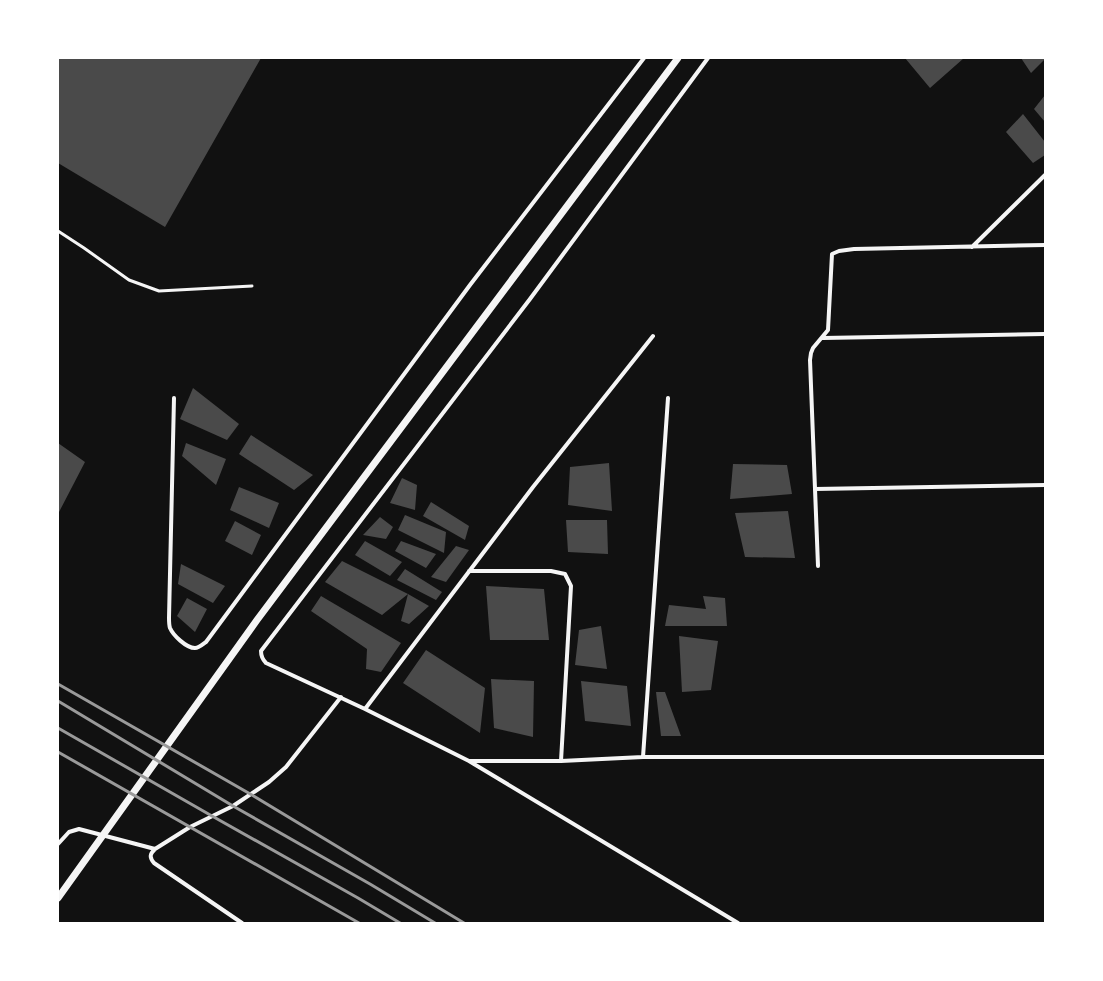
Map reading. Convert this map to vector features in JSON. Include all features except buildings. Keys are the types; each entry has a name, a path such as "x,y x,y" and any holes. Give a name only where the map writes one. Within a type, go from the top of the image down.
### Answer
{"street":[{"path":"174,398 169,618 170,626 173,632 187,646 193,648 199,647 206,642 470,285 644,58"},
{"path":"58,898 257,620 678,58"},
{"path":"708,58 530,299 261,651 261,656 262,660 266,663 365,709 469,761 738,923"},
{"path":"972,247 1045,175"},
{"path":"818,566 810,360 813,348 823,338 828,330 832,254 839,251 854,249 1045,245"},
{"path":"823,338 1045,334"},
{"path":"365,709 533,487 653,336"},
{"path":"642,757 668,398"},
{"path":"815,489 1045,485"},
{"path":"469,571 551,570 565,574 571,586 561,761"},
{"path":"242,923 154,863 150,856 154,849 190,827 233,806 269,782 286,766 341,698"},
{"path":"469,761 561,761 642,757 1045,757"},
{"path":"58,844 69,832 79,829 154,849"}],"lane":[{"path":"58,231 129,280 158,291 252,286"}],"railway":[{"path":"58,684 252,795 464,923"},
{"path":"58,701 233,806 435,923"},
{"path":"58,728 400,923"},
{"path":"58,752 359,923"}]}
